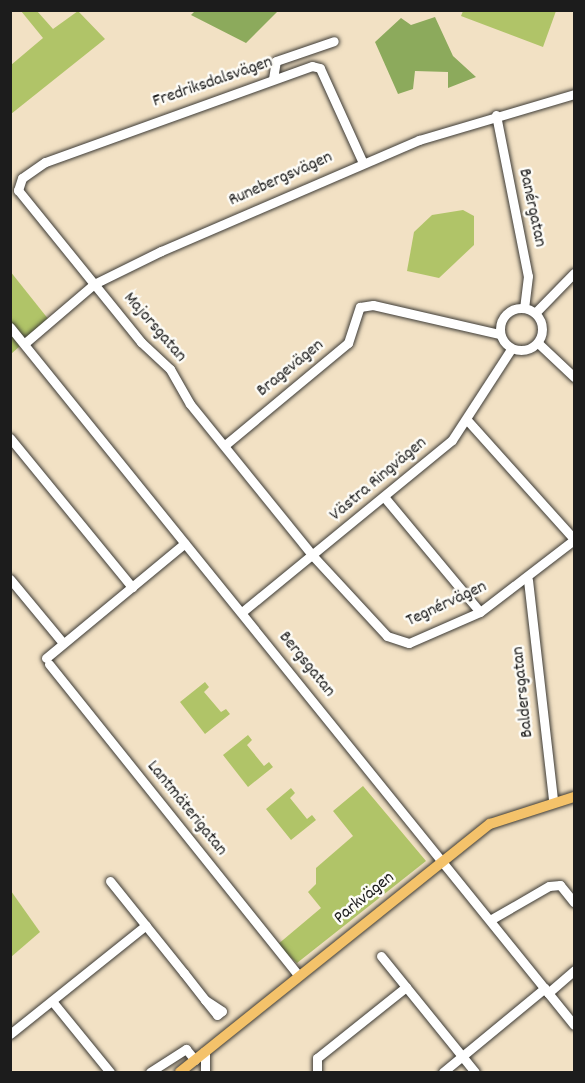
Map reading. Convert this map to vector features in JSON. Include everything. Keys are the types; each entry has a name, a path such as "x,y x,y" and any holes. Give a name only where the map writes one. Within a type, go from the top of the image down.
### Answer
{"main road":[{"name":"Parkvägen","path":"180,1072 440,860 490,824 552,801 574,797"}],"street":[{"path":"273,79 276,61 334,41"},
{"name":"Fredriksdalsvägen","path":"22,178 45,162 312,66 320,68 363,163"},
{"name":"Runebergsvägen","path":"25,343 94,284 363,163 496,115 574,94"},
{"name":"Banérgatan","path":"496,115 528,276 524,308"},
{"name":"Majorsgatan","path":"22,178 14,191 170,369 190,404 313,556"},
{"path":"535,313 574,273"},
{"name":"Bragevägen","path":"225,445 348,343 360,307 373,304 500,334"},
{"path":"524,308 535,313 542,324 538,343 523,351 511,349 500,334 504,316 524,308"},
{"name":"Bergsgatan","path":"10,327 574,1025"},
{"path":"538,343 574,377"},
{"name":"Västra Ringvägen","path":"242,612 385,498 468,421 511,349"},
{"path":"468,421 574,540"},
{"path":"10,438 132,587"},
{"path":"385,498 480,612"},
{"name":"Tegnérvägen","path":"313,556 387,636 409,643 480,612 528,580 574,540"},
{"path":"10,579 63,643 185,543"},
{"name":"Baldersgatan","path":"528,580 552,801"},
{"name":"Lantmäterigatan","path":"63,643 48,661 298,975"},
{"path":"110,881 205,1000"},
{"path":"490,920 549,886 560,885 574,902"},
{"path":"10,1034 146,925"},
{"path":"381,956 475,1072"},
{"path":"443,1072 574,970"},
{"path":"317,1072 316,1058 406,987"},
{"path":"52,1001 110,1072"},
{"path":"150,1072 186,1048 195,1060"},
{"path":"205,1052 205,1072"}],"green space":[{"path":"195,10 350,11 278,11 246,43 191,15"},
{"path":"463,10 556,11 543,47 461,16"},
{"path":"21,11 37,11 53,29 78,11 105,39 11,114 11,65 43,38"},
{"path":"435,17 453,56 476,77 448,88 448,72 415,71 413,89 398,94 375,42 401,18 411,25"},
{"path":"463,210 474,216 474,245 439,278 407,271 414,232 432,215"},
{"path":"10,271 49,320 11,354 10,354"},
{"path":"205,682 209,687 204,692 221,712 226,709 230,714 205,734 180,702"},
{"path":"248,735 252,740 247,745 264,766 269,762 273,767 248,787 223,755"},
{"path":"363,786 426,861 297,963 277,945 321,908 308,892 316,884 316,868 353,836 333,811"},
{"path":"291,788 295,793 290,798 307,819 312,815 316,820 291,840 266,809"},
{"path":"11,891 40,932 10,957"}]}
